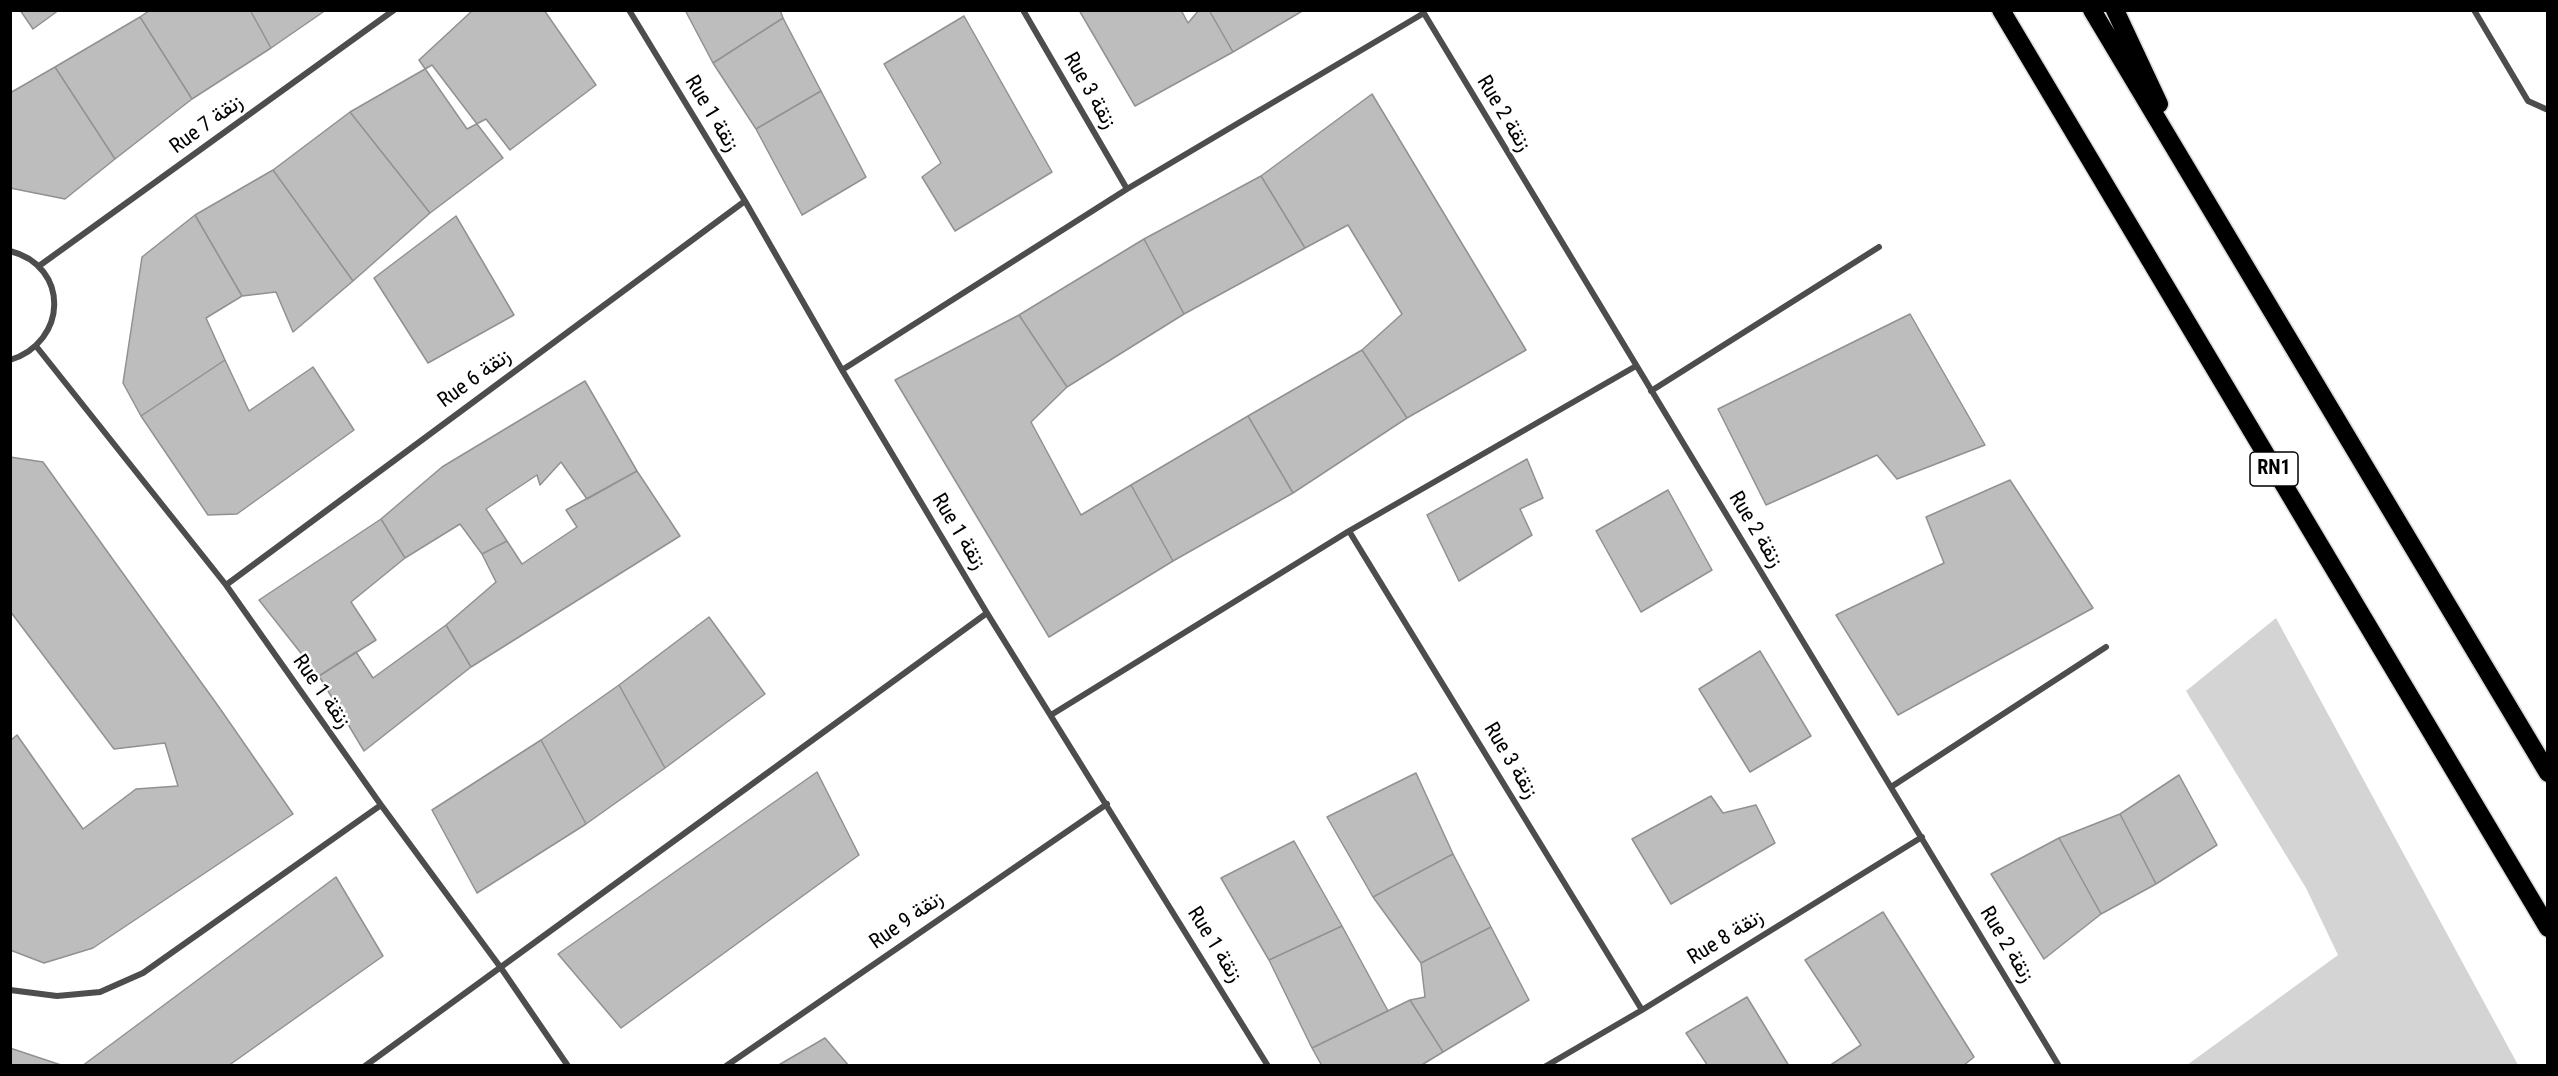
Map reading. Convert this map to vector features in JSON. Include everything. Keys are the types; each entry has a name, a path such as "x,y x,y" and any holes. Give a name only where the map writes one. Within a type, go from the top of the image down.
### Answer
{"highway":[{"path":"1990,10 2022,46"},
{"name":"RN1","path":"2001,10 2547,928"},
{"path":"2092,10 2547,773"},
{"path":"2115,10 2201,196"}],"street":[{"name":"Rue 7 زنقة","path":"39,266 394,10"},
{"name":"Rue 1 زنقة","path":"628,10 745,201 987,614 1268,1065"},
{"name":"Rue 3 زنقة","path":"1023,10 1127,189"},
{"path":"2474,10 2528,101 2547,110"},
{"path":"842,370 1127,189 1423,12"},
{"name":"Rue 2 زنقة","path":"1423,12 2059,1065"},
{"name":"Rue 6 زنقة","path":"226,585 745,201"},
{"path":"1651,391 1879,247"},
{"path":"10,250 29,258 39,266 48,278 55,307 50,328 36,346 23,356 10,360"},
{"name":"Rue 1 زنقة","path":"36,346 226,585 568,1065"},
{"path":"1051,715 1350,531 1636,366"},
{"name":"Rue 3 زنقة","path":"1350,531 1642,1010"},
{"path":"365,1065 987,614"},
{"path":"1891,787 2106,647"},
{"name":"Rue 9 زنقة","path":"726,1065 1107,804"},
{"path":"10,990 57,996 100,992 143,973 381,805"},
{"name":"Rue 8 زنقة","path":"1546,1065 1642,1010 1922,837"}],"shaded area":[{"path":"2276,618 2518,1065 2187,1065 2338,955 2306,888 2186,691"}],"building":[{"path":"20,10 59,10 33,29"},
{"path":"150,10 250,10 271,48 192,99 140,17"},
{"path":"250,10 326,10 271,48"},
{"path":"473,10 544,10 596,85 510,150 486,119 467,129 419,60"},
{"path":"685,10 780,10 783,18 713,63"},
{"path":"1079,10 1181,10 1188,23 1199,10 1209,10 1233,52 1135,106"},
{"path":"1209,10 1304,10 1233,52"},
{"path":"964,16 1052,172 955,231 922,177 941,163 884,64"},
{"path":"140,17 192,99 115,159 55,67"},
{"path":"783,18 821,91 756,129 713,63"},
{"path":"432,65 503,158 430,213 350,112"},
{"path":"55,67 115,159 65,199 10,188 10,93"},
{"path":"821,91 866,177 802,215 756,129"},
{"path":"1372,94 1526,350 1407,418 1362,350 1402,314 1348,225 1305,248 1261,176"},
{"path":"350,112 430,213 353,281 273,170"},
{"path":"273,170 353,281 293,332 276,292 242,296 195,215"},
{"path":"1261,176 1305,248 1184,314 1144,239"},
{"path":"195,215 242,296 206,318 225,360 141,416 123,383 142,257"},
{"path":"456,216 514,315 428,363 374,278"},
{"path":"1144,239 1184,314 1067,387 1019,315"},
{"path":"1910,314 1985,445 1897,479 1877,455 1766,505 1718,409"},
{"path":"1019,315 1067,387 1031,422 1081,515 1131,485 1173,561 1049,637 895,380"},
{"path":"1362,350 1407,418 1293,493 1248,416"},
{"path":"225,360 249,411 313,367 354,430 237,514 208,515 141,416"},
{"path":"585,381 637,471 587,499 561,462 540,485 537,475 486,509 507,541 482,554 460,524 405,558 381,519 442,467"},
{"path":"1248,416 1293,493 1173,561 1131,485"},
{"path":"10,457 43,462 293,814 93,948 44,963 10,950 10,741 17,735 83,829 136,789 178,786 165,743 114,749 10,611"},
{"path":"1527,459 1543,498 1520,509 1532,535 1459,581 1427,515"},
{"path":"637,471 680,536 471,667 446,625 496,582 482,554 507,541 522,564 577,527 566,510"},
{"path":"2010,480 2093,608 1898,715 1836,615 1944,563 1926,517"},
{"path":"1668,490 1712,570 1641,612 1596,531"},
{"path":"381,519 405,558 351,602 376,640 319,676 259,600"},
{"path":"709,617 765,694 665,768 619,685"},
{"path":"446,625 471,667 364,751 319,676 356,652 373,678"},
{"path":"1760,651 1811,736 1750,772 1699,689"},
{"path":"619,685 665,768 586,824 541,740"},
{"path":"541,740 586,824 477,893 432,810"},
{"path":"817,772 859,855 621,1028 558,954"},
{"path":"1416,773 1453,854 1373,897 1327,817"},
{"path":"2179,775 2217,845 2156,884 2120,814"},
{"path":"1711,796 1723,813 1756,805 1775,843 1671,904 1632,839"},
{"path":"2120,814 2156,884 2101,914 2059,838"},
{"path":"2059,838 2101,914 2044,959 1991,874"},
{"path":"1294,841 1342,926 1269,960 1221,878"},
{"path":"1453,854 1491,927 1421,963 1373,897"},
{"path":"336,877 383,956 228,1066 82,1066"},
{"path":"1883,912 1974,1057 1963,1066 1829,1066 1861,1045 1805,960"},
{"path":"1342,926 1388,1011 1312,1048 1269,960"},
{"path":"1491,927 1529,1000 1443,1052 1410,1000 1425,997 1421,963"},
{"path":"1747,997 1789,1066 1708,1066 1686,1033"},
{"path":"1410,1000 1443,1052 1420,1066 1322,1066 1312,1048"},
{"path":"825,1038 849,1066 777,1066"},
{"path":"10,1048 64,1066 10,1066"}]}
